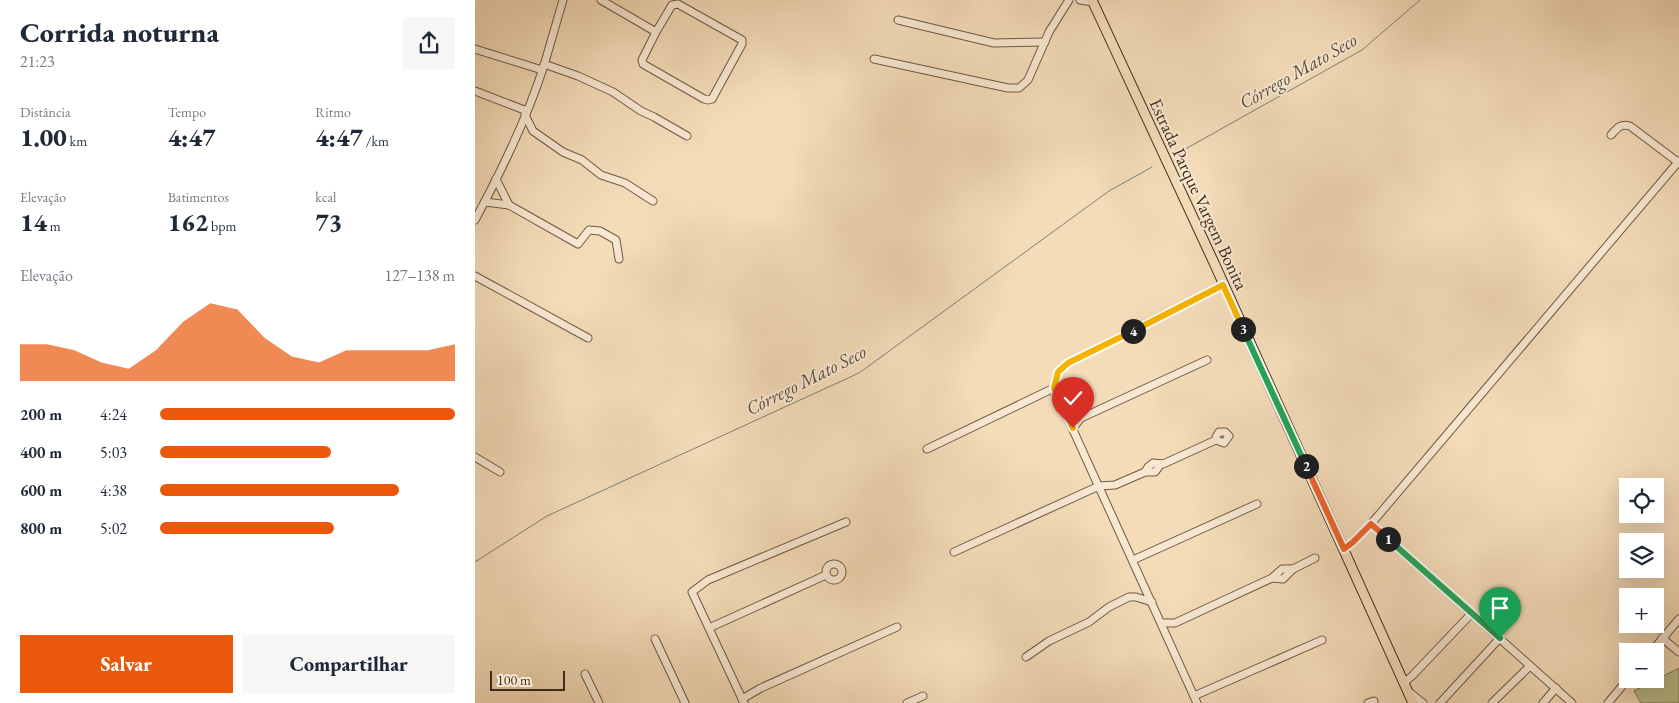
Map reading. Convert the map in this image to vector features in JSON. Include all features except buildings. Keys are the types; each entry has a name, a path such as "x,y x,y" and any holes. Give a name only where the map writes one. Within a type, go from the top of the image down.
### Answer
{"main road":[{"name":"Estrada Parque Vargem Bonita","path":"1093,1 1413,703"}],"street":[{"path":"475,220 526,113 543,67 563,0"},
{"path":"601,0 656,32"},
{"path":"874,60 1016,89 1023,86 1027,80 1045,42 1069,0"},
{"path":"1080,0 1093,1"},
{"path":"676,4 742,40 742,44 712,99 704,98 643,64 641,60 656,32 671,5 676,4"},
{"path":"898,20 994,43 1045,42"},
{"path":"475,49 543,67 613,92 641,112 654,116 687,136"},
{"path":"475,91 526,113 533,131"},
{"path":"1344,549 1371,524 1679,162 1625,124 1620,125 1611,135"},
{"path":"518,130 533,131 563,152 582,160 601,175 625,183 653,201"},
{"path":"496,179 509,205"},
{"path":"485,202 509,205 578,244 589,230 600,231 616,240 619,259"},
{"path":"475,276 588,338"},
{"path":"1223,285 1068,363 1058,372 1054,388 1196,699 1322,640"},
{"path":"1068,418 1081,418 1207,360"},
{"path":"927,450 1054,388"},
{"path":"1073,428 1081,418"},
{"path":"954,552 1099,486 1115,485 1145,472 1150,465 1155,463 1161,464 1216,440"},
{"path":"475,458 501,472"},
{"path":"1106,500 1115,485"},
{"path":"1133,560 1257,504"},
{"path":"846,522 708,580 692,592 743,701 761,688 897,627"},
{"path":"1371,524 1573,703"},
{"path":"1166,632 1175,624 1272,578 1283,579 1293,569 1315,558"},
{"path":"709,628 827,575"},
{"path":"1136,598 1145,588"},
{"path":"1027,657 1049,641 1089,622 1109,607 1129,597 1152,602"},
{"path":"1423,703 1405,687 1413,675 1471,614"},
{"path":"1658,643 1679,619"},
{"path":"1161,623 1175,624"},
{"path":"1440,703 1500,638"},
{"path":"1662,638 1679,652"},
{"path":"655,639 685,703"},
{"path":"1492,703 1530,666"},
{"path":"585,674 599,703"},
{"path":"1543,703 1556,688"},
{"path":"1608,703 1621,688"},
{"path":"907,703 923,696"}],"green space":[{"path":"1679,668 1679,703 1641,703 1634,691 1640,688 1664,688 1664,676"}],"waterway":[{"name":"Córrego Mato Seco","path":"1180,152 1362,50 1420,0"},
{"name":"Córrego Mato Seco","path":"475,562 547,516 859,373 1109,191 1152,167"}],"route":[{"path":"1073,428 1054,388 1055,380 1061,368 1223,285 1344,549 1371,524 1500,638"}]}
